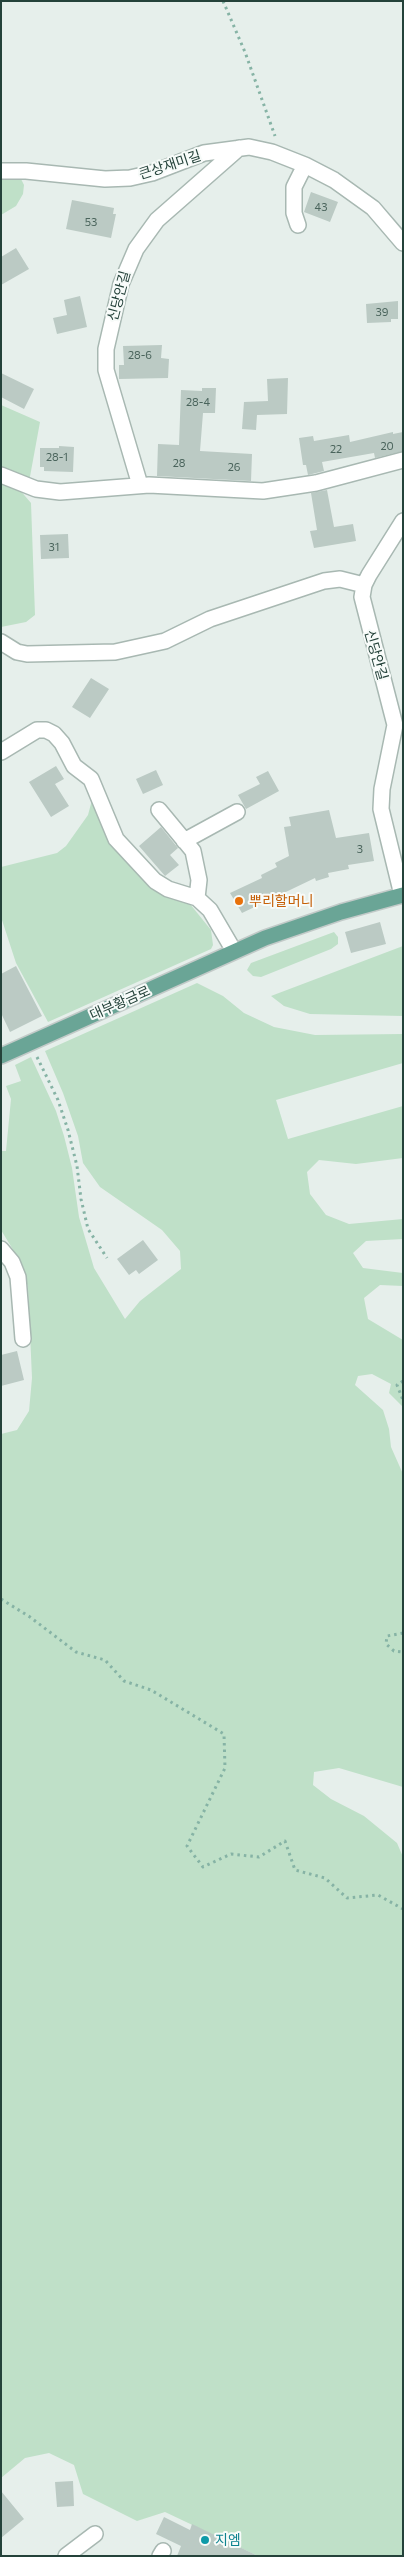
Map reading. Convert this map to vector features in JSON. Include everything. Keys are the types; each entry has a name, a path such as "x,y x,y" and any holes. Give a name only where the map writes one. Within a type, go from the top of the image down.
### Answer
{"main road":[{"name":"대부황금로","path":"3,1052 29,1043 234,951 341,912 402,895"}],"lane":[{"name":"신당안길","path":"140,485 106,370 106,349 121,284 136,249 157,220 240,147"},
{"name":"큰상재미길","path":"1,171 26,170 106,179 130,178 152,173 204,153 249,147 281,155 305,165 356,194 372,208 403,243"},
{"path":"298,225 294,213 294,187 305,165"},
{"path":"1,475 36,489 60,492 140,485 253,490 291,488 403,460"},
{"name":"신당안길","path":"402,895 381,808 382,789 399,729 363,611 362,597 364,585 403,521"},
{"path":"1,642 17,652 27,654 115,652 165,640 210,618 324,581 340,579 364,585"},
{"path":"1,752 37,730 46,730 54,734 62,743 74,766 91,779 110,829 122,846 155,881 168,889 197,898 210,910 234,951"},
{"path":"159,810 193,852 198,866 197,898"},
{"path":"184,840 237,812"},
{"path":"1,1249 12,1262 18,1277 23,1339"},
{"path":"66,2556 95,2534"}],"path":[{"path":"223,1 245,52 281,155"},
{"path":"29,1043 46,1074 68,1130 77,1166 81,1199 88,1229 107,1258"},
{"path":"403,1381 397,1385 403,1400"},
{"path":"1,1599 30,1617 76,1652 105,1660 124,1681 151,1690 224,1734 225,1768 187,1846 203,1867 231,1854 259,1857 285,1841 295,1870 325,1878 347,1898 378,1895 403,1909"},
{"path":"403,1633 387,1636 386,1644 394,1651 403,1652"}],"green space":[{"path":"1,176 20,177 24,185 23,194 16,206 1,215"},
{"path":"1,405 40,422 29,482 1,470"},
{"path":"1,481 19,489 31,503 35,615 26,622 1,627"},
{"path":"92,800 109,842 155,891 190,904 211,930 213,945 211,949 48,1022 16,963 1,917 1,867 57,853 66,846 88,815"},
{"path":"334,932 338,937 338,944 331,949 261,977 253,976 247,970 251,963"},
{"path":"403,946 403,1016 310,1014 284,1006 271,996"},
{"path":"197,983 223,996 244,1013 274,1027 315,1035 403,1034 403,1063 276,1100 288,1139 403,1106 403,1158 356,1164 319,1160 307,1172 310,1194 326,1215 349,1224 403,1219 403,1239 366,1241 353,1253 363,1268 403,1273 403,1286 380,1285 364,1298 368,1319 403,1340 403,1407 389,1393 391,1384 372,1374 358,1376 355,1385 383,1410 389,1429 391,1447 403,1474 403,1787 339,1768 314,1772 313,1785 331,1799 364,1816 397,1843 403,1857 403,2556 258,2556 165,2512 137,2521 83,2494 74,2465 49,2453 25,2458 1,2478 1,1434 17,1430 29,1411 32,1378 28,1288 23,1266 1,1230 1,1151 6,1151 11,1099 6,1086 21,1081 15,1065 31,1057 56,1111 64,1136 72,1168 79,1217 94,1268 125,1319 140,1301 181,1269 180,1251 162,1230 100,1187 83,1163 78,1136 63,1093 45,1051"}],"building":[{"path":"311,192 338,202 330,222 304,212"},
{"path":"72,200 114,208 113,214 116,214 111,238 66,229"},
{"path":"16,248 29,269 1,285 1,257"},
{"path":"80,296 87,327 57,334 53,318 67,315 64,300"},
{"path":"398,301 398,319 391,319 391,322 367,323 366,304"},
{"path":"162,345 161,358 169,359 168,378 119,379 119,365 124,365 123,346"},
{"path":"1,373 34,389 24,409 1,397"},
{"path":"288,378 287,414 257,415 256,430 242,429 244,402 268,401 267,379"},
{"path":"202,388 216,388 215,413 203,413 200,451 252,454 251,481 157,476 158,444 179,445 181,390 202,391"},
{"path":"393,432 393,434 403,432 403,451 375,458 374,453 322,462 324,471 308,475 306,465 303,465 299,438 313,436 314,441 349,435 350,442"},
{"path":"59,446 74,447 73,472 44,471 44,467 40,467 40,448 59,448"},
{"path":"327,490 334,527 353,524 356,541 314,548 310,531 317,530 311,493"},
{"path":"68,534 69,558 41,559 40,535"},
{"path":"91,678 109,689 90,718 72,707"},
{"path":"56,766 64,779 55,784 69,806 51,817 29,782"},
{"path":"156,770 163,785 143,794 136,779"},
{"path":"268,771 279,791 246,809 238,795 260,784 256,777"},
{"path":"329,810 336,838 369,833 374,861 348,865 349,869 328,873 329,877 316,881 315,878 242,913 230,893 262,878 261,875 277,867 275,863 289,856 284,827 291,826 289,817"},
{"path":"161,827 178,848 170,855 179,865 165,876 139,846"},
{"path":"380,922 386,944 351,953 345,932"},
{"path":"16,966 42,1016 10,1032 1,1013 1,974"},
{"path":"143,1240 158,1260 139,1274 136,1270 129,1275 117,1259"},
{"path":"17,1351 24,1380 1,1386 1,1355"},
{"path":"73,2481 74,2506 57,2507 55,2482"},
{"path":"1,2491 24,2519 1,2538"},
{"name":"지엠","path":"164,2517 190,2530 192,2524 258,2556 177,2556 181,2546 156,2534"}],"place":[{"name":"뿌리할머니","path":"239,901"},
{"name":"지엠","path":"205,2540"}]}
